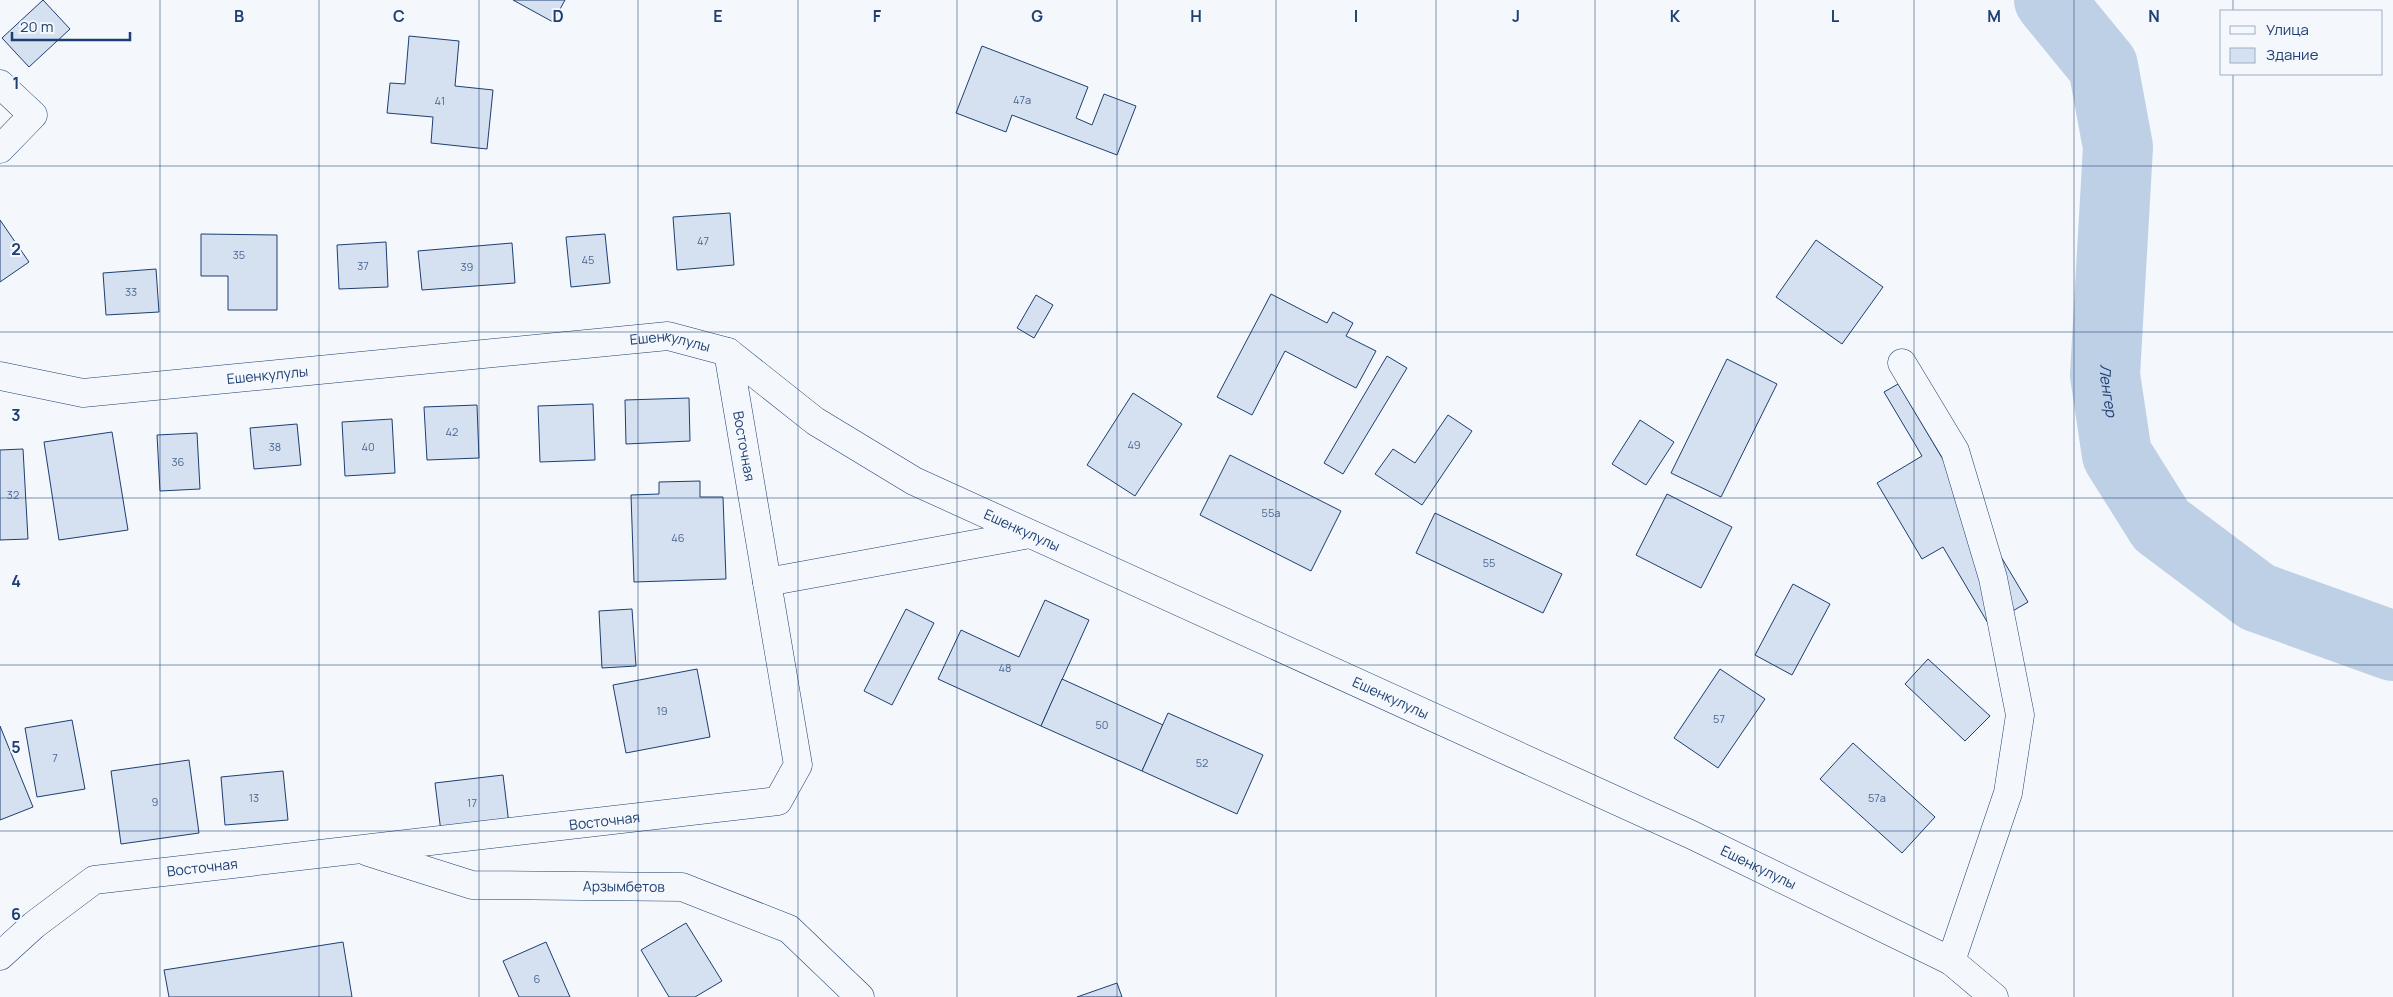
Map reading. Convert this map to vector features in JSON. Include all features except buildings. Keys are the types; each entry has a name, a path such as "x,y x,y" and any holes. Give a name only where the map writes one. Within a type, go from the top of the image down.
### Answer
{"street":[{"path":"0,84 33,115 0,149"},
{"name":"Ешенкулулы","path":"0,376 83,393 668,336 728,352 815,420 914,481 1692,835 1951,961 1994,997"},
{"name":"Восточная","path":"0,956 34,925 94,880 778,801 798,765 728,352"},
{"path":"1902,363 1955,451 1993,578 2020,715 2008,793 1951,961"},
{"path":"767,582 1030,534"},
{"name":"Арзымбетов","path":"359,850 472,885 682,887 788,929 860,997"}],"waterway":[{"name":"Ленгер","path":"2049,0 2103,66 2118,147 2105,375 2117,455 2161,525 2257,597 2393,646"}]}
